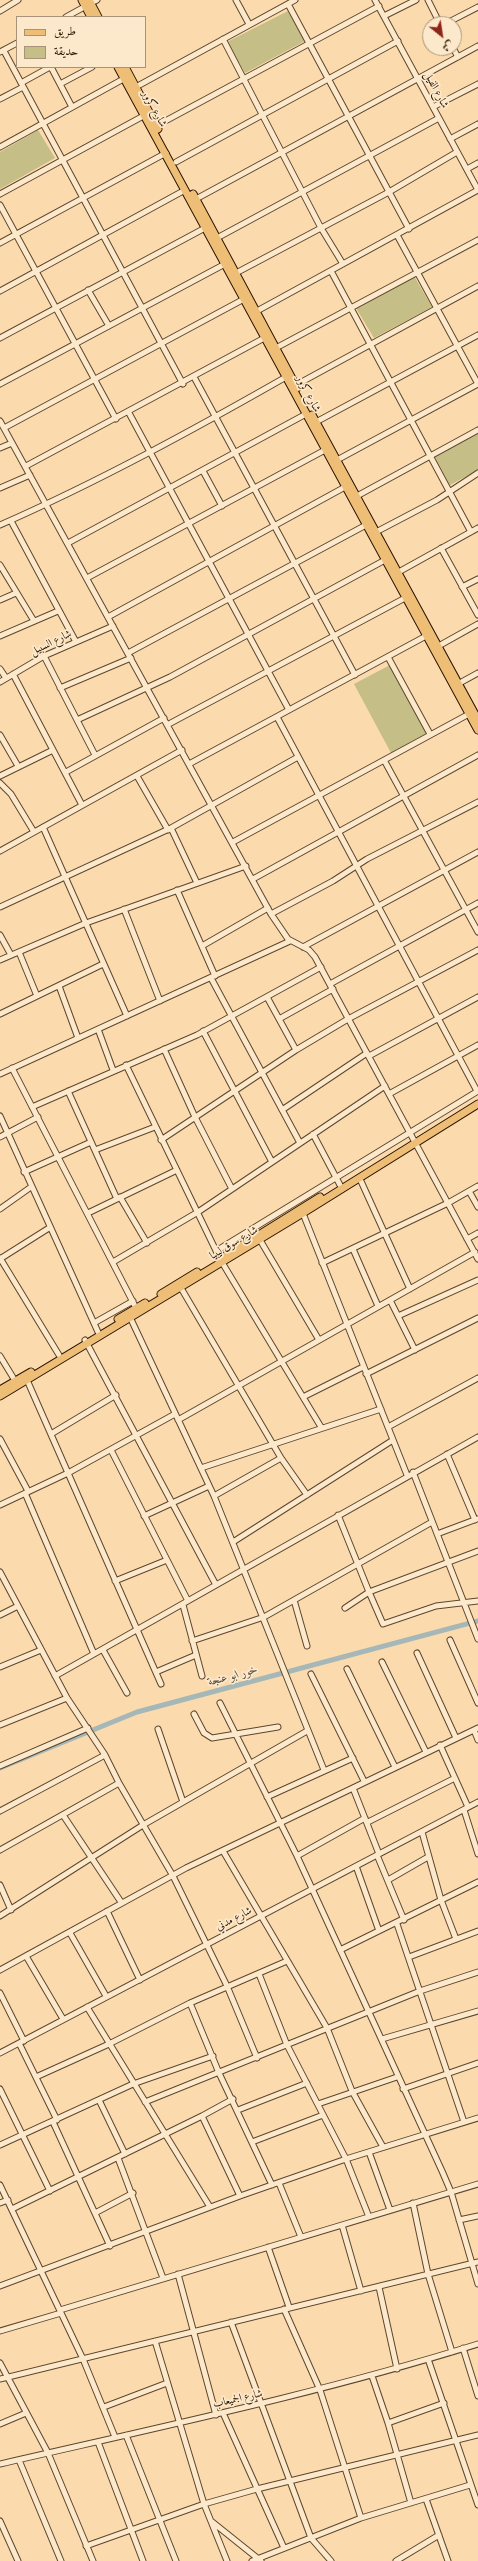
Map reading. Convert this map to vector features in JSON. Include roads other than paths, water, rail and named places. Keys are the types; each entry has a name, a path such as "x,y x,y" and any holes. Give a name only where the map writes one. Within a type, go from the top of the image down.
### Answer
{"main road":[{"path":"89,2 91,16"},
{"path":"89,2 97,16"},
{"name":"شارع كرور","path":"119,68 127,77 205,228 244,298 268,336"},
{"name":"شارع كرور","path":"125,68 127,77"},
{"name":"شارع كرور","path":"147,114 156,126 236,273 256,311 286,377 345,487 385,560 395,573 456,685 478,720"},
{"name":"شارع كرور","path":"274,349 296,385 376,532 405,598 426,636 436,648"},
{"name":"شارع كرور","path":"456,685 478,730"},
{"name":"شارع سوق ليبيا","path":"0,1396 59,1355 86,1342 98,1332 181,1288 221,1261 302,1211 360,1179 414,1138 478,1094"},
{"name":"شارع سوق ليبيا","path":"0,1390 27,1380 129,1316 134,1305 260,1240 302,1211 338,1182 414,1138 478,1104"}],"street":[{"path":"0,11 18,0"},
{"path":"236,0 250,24"},
{"path":"133,88 295,0"},
{"name":"شارع الفيل","path":"375,0 478,190"},
{"path":"384,16 416,0"},
{"path":"428,0 436,16"},
{"path":"68,16 89,2"},
{"path":"288,4 409,229"},
{"path":"156,126 378,6"},
{"path":"461,16 478,7"},
{"path":"223,39 283,152 301,192 343,264"},
{"path":"176,162 398,41"},
{"path":"16,44 2,52 22,85 81,198 143,308 183,384"},
{"path":"196,199 478,46"},
{"path":"0,100 49,68"},
{"path":"52,68 72,107"},
{"path":"60,84 90,68"},
{"path":"0,147 127,77"},
{"path":"433,107 478,84"},
{"path":"0,194 147,114"},
{"path":"217,238 439,118"},
{"path":"450,139 478,124"},
{"path":"236,273 389,192 457,152"},
{"path":"0,243 166,153"},
{"path":"467,170 478,163"},
{"path":"0,291 185,190"},
{"path":"256,311 409,229 478,190"},
{"path":"0,205 116,419"},
{"path":"0,338 205,228"},
{"path":"337,460 478,384 397,235"},
{"path":"274,349 478,240"},
{"path":"0,384 225,264"},
{"path":"331,271 352,307 471,532"},
{"path":"296,385 478,286"},
{"path":"88,290 109,326"},
{"path":"4,428 96,381 244,298"},
{"path":"316,422 478,335"},
{"path":"26,466 183,384 268,336"},
{"path":"194,377 355,674"},
{"path":"0,525 47,506 216,417 286,377"},
{"path":"128,413 289,710"},
{"path":"68,543 306,414"},
{"path":"0,421 270,911 290,941 312,953 321,966 348,1019 414,1138 478,1259"},
{"path":"357,496 478,430"},
{"path":"0,448 12,443"},
{"path":"87,578 325,450"},
{"path":"203,471 222,506"},
{"path":"376,532 450,491 478,473"},
{"path":"0,488 30,476"},
{"path":"108,617 275,527 345,487"},
{"path":"11,521 76,642"},
{"path":"60,688 130,655 366,525"},
{"path":"395,573 478,528"},
{"path":"441,548 478,615"},
{"path":"77,720 185,670 385,560"},
{"path":"0,565 34,621"},
{"path":"462,587 478,579"},
{"path":"0,600 16,593"},
{"path":"167,725 405,598"},
{"path":"0,636 58,611"},
{"path":"436,648 478,624"},
{"name":"شارع السبيل","path":"0,682 44,656 113,626"},
{"path":"189,764 426,636"},
{"path":"44,656 95,755"},
{"path":"388,657 430,734"},
{"path":"0,669 6,678"},
{"path":"456,685 478,673"},
{"path":"13,674 66,772 82,805"},
{"path":"233,842 469,714"},
{"path":"277,717 478,1094"},
{"path":"66,772 164,718"},
{"path":"0,735 18,766"},
{"path":"0,776 53,750"},
{"path":"0,851 182,750"},
{"path":"253,878 478,755"},
{"path":"0,907 169,829 298,757"},
{"path":"384,760 478,932"},
{"path":"137,776 169,829 197,883"},
{"path":"0,783 34,832"},
{"path":"202,946 478,802"},
{"path":"43,827 127,1016"},
{"path":"303,947 478,852"},
{"path":"0,960 86,923 246,866"},
{"path":"177,890 231,1017 300,1143"},
{"path":"330,984 478,903"},
{"path":"124,909 160,1001"},
{"path":"0,935 11,955"},
{"path":"0,1074 290,941"},
{"path":"162,1140 296,1050 348,1019 478,950"},
{"path":"19,952 37,996"},
{"path":"0,1014 103,964"},
{"path":"32,1107 204,1031 321,966"},
{"path":"59,986 78,1038"},
{"path":"279,1019 333,989"},
{"path":"267,997 296,1050"},
{"path":"282,1110 368,1054 478,997"},
{"path":"98,1029 113,1070"},
{"path":"204,1031 272,1162"},
{"path":"389,1094 478,1045"},
{"path":"164,1049 195,1117 232,1188"},
{"path":"126,1065 221,1261 321,1427"},
{"path":"12,1068 88,1213 134,1305 94,1323"},
{"path":"113,1262 148,1243 198,1212 385,1086"},
{"path":"68,1091 118,1198 148,1243"},
{"path":"0,1116 24,1172 98,1332"},
{"path":"0,1137 38,1117"},
{"path":"95,1150 155,1127"},
{"path":"216,1251 338,1182 313,1134"},
{"path":"24,1172 91,1142"},
{"path":"88,1213 177,1170"},
{"path":"360,1179 410,1288"},
{"path":"322,1263 448,1203 478,1186"},
{"path":"0,1209 31,1187"},
{"path":"469,1191 478,1207"},
{"path":"302,1211 407,1475"},
{"path":"50,1228 0,1258 59,1355"},
{"path":"467,1239 478,1233"},
{"path":"260,1240 319,1340"},
{"path":"353,1249 378,1306"},
{"path":"0,1505 68,1473 137,1435 239,1385 475,1252"},
{"path":"398,1316 478,1280"},
{"path":"181,1288 281,1458 307,1495"},
{"path":"390,1300 415,1350"},
{"path":"129,1316 214,1496 264,1617 307,1731 324,1770"},
{"path":"366,1374 478,1318"},
{"path":"86,1342 116,1395 216,1585"},
{"path":"0,1356 17,1383"},
{"path":"303,1397 363,1367"},
{"path":"388,1427 478,1378"},
{"path":"27,1380 162,1684"},
{"path":"51,1434 116,1395"},
{"path":"201,1468 321,1427 381,1410"},
{"path":"55,1676 139,1630 216,1585 244,1571 407,1475 478,1438"},
{"path":"0,1439 26,1492 94,1654"},
{"path":"232,1542 393,1440"},
{"path":"112,1450 166,1560 188,1601"},
{"path":"437,1534 476,1519 446,1454"},
{"path":"214,1496 281,1458"},
{"path":"413,1472 478,1639"},
{"path":"144,1516 209,1486"},
{"path":"338,1515 383,1624 436,1606 478,1601"},
{"path":"192,1641 264,1617 432,1522"},
{"path":"345,1608 370,1592 447,1561 478,1551"},
{"path":"115,1581 166,1560"},
{"path":"0,1572 67,1698 105,1755 143,1826 173,1876 226,1986 257,2058"},
{"path":"294,1600 307,1646"},
{"path":"182,1604 202,1676"},
{"path":"0,1615 18,1606"},
{"path":"450,1640 478,1703"},
{"path":"0,1667 41,1650"},
{"path":"103,1650 128,1693"},
{"path":"417,1653 456,1738"},
{"path":"156,1672 196,1655"},
{"path":"382,1662 426,1752"},
{"path":"347,1669 395,1767"},
{"path":"311,1674 364,1781"},
{"path":"0,1725 67,1698"},
{"path":"220,1703 250,1766 297,1856 451,2192 478,2284"},
{"path":"194,1714 208,1738 235,1735 278,1727"},
{"path":"0,1766 88,1728"},
{"path":"158,1729 183,1802"},
{"path":"0,1970 70,1933 120,1902 353,1788 364,1781 476,1729 478,1740"},
{"path":"0,1916 92,1860 143,1826 183,1802 250,1766 307,1731"},
{"path":"440,1745 455,1778 466,1809 478,1854"},
{"path":"0,1811 105,1755"},
{"path":"267,1797 353,1758"},
{"path":"297,1856 367,1820 455,1778"},
{"path":"0,1850 119,1783"},
{"path":"353,1788 367,1820 378,1855 404,1920"},
{"name":"شارع مدني","path":"0,2053 478,1802"},
{"path":"63,1815 120,1902"},
{"path":"422,1832 428,1857 456,1939"},
{"path":"223,1851 260,1917 328,2028 353,2094 383,2147"},
{"path":"388,1880 428,1857"},
{"path":"356,1866 378,1931"},
{"path":"340,1950 378,1931 397,1924 478,1882"},
{"path":"0,1885 11,1910"},
{"path":"107,1911 140,1980"},
{"path":"397,1924 464,2122"},
{"path":"409,1957 478,1931"},
{"path":"70,1933 106,1996"},
{"path":"26,1956 63,2019"},
{"path":"36,2077 109,2044 226,1986 259,1974 287,1961"},
{"path":"144,2102 220,2073 420,1991 478,1972"},
{"path":"259,1974 287,2045 346,2159 369,2217"},
{"path":"0,1993 78,2176 110,2246"},
{"path":"190,2003 220,2073 233,2098 272,2185"},
{"path":"87,2007 144,2102 166,2133 210,2207"},
{"path":"382,2039 478,2010"},
{"path":"0,2145 133,2084 213,2056"},
{"path":"403,2089 478,2063"},
{"path":"318,2104 353,2094 397,2076"},
{"path":"238,2110 306,2083"},
{"path":"0,2089 50,2191"},
{"path":"12,2209 202,2116 233,2098"},
{"path":"99,2100 125,2154"},
{"path":"252,2142 323,2115"},
{"path":"202,2116 240,2196"},
{"path":"0,2286 240,2196 346,2159 478,2118"},
{"path":"369,2152 390,2210"},
{"path":"118,2158 133,2193 163,2278"},
{"path":"279,2183 301,2237"},
{"path":"0,2331 163,2278 478,2184"},
{"path":"0,2185 83,2359 104,2407 115,2437"},
{"path":"95,2213 133,2193"},
{"path":"0,2204 8,2200"},
{"path":"413,2204 428,2274 452,2352"},
{"path":"459,2220 478,2216"},
{"path":"342,2225 361,2291"},
{"path":"268,2247 287,2308 320,2390 361,2518"},
{"path":"0,2379 478,2262"},
{"path":"178,2274 216,2415"},
{"path":"379,2287 398,2369"},
{"path":"231,2322 263,2404 289,2481 311,2538 331,2561"},
{"path":"155,2341 204,2504 227,2561"},
{"name":"شارع الجميعاب","path":"0,2464 115,2437 179,2424 320,2390 398,2369 478,2344"},
{"path":"463,2348 478,2396"},
{"path":"428,2359 478,2505"},
{"path":"0,2363 48,2453 93,2561"},
{"path":"372,2376 388,2423 411,2503"},
{"path":"104,2407 167,2383"},
{"path":"388,2423 444,2403"},
{"path":"0,2424 26,2413"},
{"path":"223,2413 284,2548"},
{"path":"126,2435 176,2561"},
{"path":"86,2546 204,2504 257,2489 478,2436"},
{"path":"98,2442 143,2561"},
{"path":"19,2460 61,2561"},
{"path":"252,2561 260,2560 284,2548 361,2518 470,2485"},
{"path":"426,2499 448,2561"},
{"path":"0,2521 18,2561"},
{"path":"210,2521 260,2560"},
{"path":"396,2561 439,2535"}],"waterway":[{"name":"خور ابو عنجة","path":"0,1768 137,1712 478,1621"}]}
